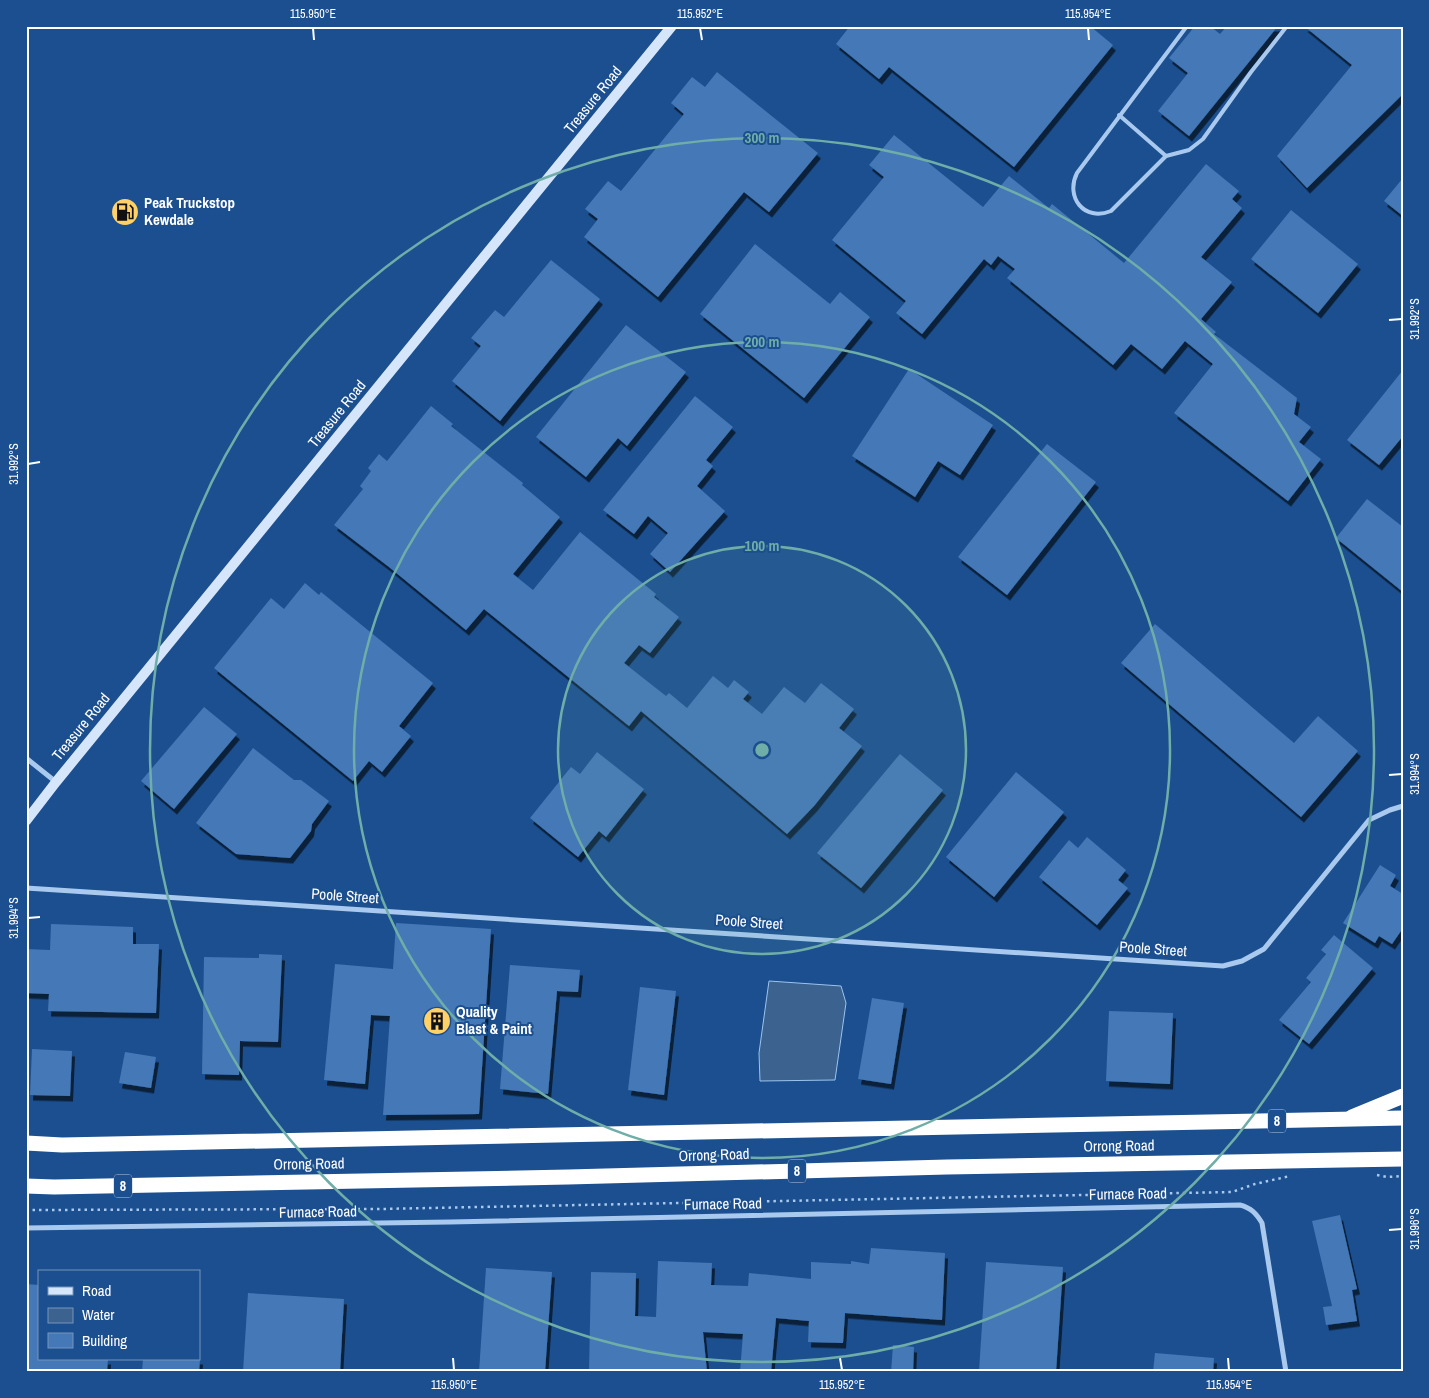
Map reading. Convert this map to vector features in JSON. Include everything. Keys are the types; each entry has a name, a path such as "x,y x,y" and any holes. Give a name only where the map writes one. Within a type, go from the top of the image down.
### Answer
{"highway":[{"path":"1346,1119 1403,1096"},
{"name":"Orrong Road","path":"26,1143 71,1145 1403,1118"},
{"name":"Orrong Road","path":"26,1186 54,1188 947,1167 1403,1159"}],"street":[{"name":"Treasure Road","path":"26,821 672,26"},
{"path":"26,758 56,782"},
{"name":"Poole Street","path":"26,888 1223,966 1242,961 1264,949 1369,820 1403,806"},
{"name":"Furnace Road","path":"26,1228 450,1222 1240,1205 1250,1208 1262,1223 1286,1372"}],"lane":[{"path":"1187,26 1119,115 1073,180 1075,199 1091,214 1101,215 1111,210 1166,156 1189,150 1203,140 1287,26"},
{"path":"1119,115 1166,156"}],"path":[{"path":"1372,1173 1387,1177 1403,1176"},
{"path":"26,1210 380,1210 1232,1192 1255,1184 1297,1174"}],"water":[{"path":"769,981 841,986 846,1003 835,1080 760,1081 759,1053"}],"building":[{"path":"850,26 1090,26 1113,45 1014,167 889,67 879,79 836,44"},
{"path":"1195,26 1210,26 1220,34 1227,26 1278,26 1189,136 1158,111 1188,73 1169,58"},
{"path":"1304,26 1403,26 1403,94 1307,188 1277,156 1352,65"},
{"path":"717,72 818,153 769,212 744,192 658,297 584,237 598,219 585,209 608,181 621,191 684,114 671,103 692,77 705,87"},
{"path":"894,135 983,207 1009,176 1049,208 1052,204 1124,263 1206,164 1239,191 1232,199 1242,208 1201,257 1232,282 1201,319 1216,332 1214,334 1297,398 1294,414 1311,427 1299,442 1321,459 1288,501 1174,413 1213,364 1185,341 1162,369 1131,344 1113,365 1007,278 1015,269 998,256 991,265 984,259 922,334 896,313 906,301 832,240 884,177 869,165"},
{"path":"1403,178 1403,216 1384,201"},
{"path":"1291,210 1358,264 1318,313 1251,259"},
{"path":"755,244 830,304 840,292 870,317 804,398 700,314"},
{"path":"551,260 600,299 500,421 452,381 481,346 471,338 495,310 504,317"},
{"path":"626,325 686,372 627,446 618,438 586,477 536,437"},
{"path":"909,369 993,425 960,475 938,461 915,497 852,456"},
{"path":"1403,370 1403,436 1379,465 1347,440"},
{"path":"695,396 733,427 706,460 713,466 697,486 725,511 670,572 650,554 668,533 648,516 634,534 603,510"},
{"path":"431,406 453,424 451,426 523,483 522,485 560,517 513,574 533,590 580,532 656,594 654,597 679,617 650,653 639,645 624,663 666,696 669,693 687,708 713,676 728,688 734,680 749,692 743,699 762,714 784,687 805,703 821,683 854,709 839,728 862,746 814,806 787,834 641,711 629,726 484,609 466,630 334,525 363,489 360,486 371,471 368,468 379,454 387,461"},
{"path":"1047,444 1096,482 1007,595 958,557"},
{"path":"1367,499 1403,527 1403,592 1336,538"},
{"path":"305,583 319,595 321,592 433,683 399,726 411,736 382,772 369,761 353,781 214,668 271,598 284,609"},
{"path":"1155,624 1294,743 1318,716 1358,751 1301,817 1121,663"},
{"path":"204,707 237,734 174,809 141,781"},
{"path":"253,748 294,780 301,780 329,801 312,824 311,831 290,858 236,854 196,823"},
{"path":"597,752 644,789 606,837 599,831 578,857 530,818 571,767 580,774"},
{"path":"900,754 943,790 861,888 817,853"},
{"path":"1016,772 1064,812 994,897 946,857"},
{"path":"1087,837 1126,870 1118,880 1128,888 1097,925 1039,877 1069,840 1078,848"},
{"path":"1380,865 1396,875 1390,886 1403,894 1403,928 1392,944 1379,936 1375,943 1343,923"},
{"name":"Quality Blast & Paint","path":"396,923 491,929 479,1114 383,1115 390,1016 371,1015 365,1084 324,1080 335,964 393,969"},
{"path":"51,924 133,927 133,944 159,944 156,1013 48,1011 49,994 26,993 26,949 50,950"},
{"path":"1334,935 1373,968 1309,1044 1279,1020 1311,982 1306,978 1326,954 1321,950"},
{"path":"259,954 282,955 278,1042 240,1041 239,1075 202,1074 204,957 259,958"},
{"path":"510,965 580,970 578,992 557,991 548,1094 500,1089"},
{"path":"640,987 676,991 664,1095 628,1090"},
{"path":"872,998 904,1003 891,1084 858,1079"},
{"path":"1109,1011 1173,1013 1170,1084 1106,1081"},
{"path":"32,1049 72,1051 70,1096 30,1095"},
{"path":"125,1052 156,1057 151,1088 119,1083"},
{"path":"1340,1215 1357,1289 1352,1290 1357,1321 1326,1325 1323,1307 1332,1306 1312,1221"},
{"path":"871,1248 945,1253 942,1320 845,1313 843,1343 808,1342 809,1321 776,1318 771,1372 740,1372 743,1334 703,1332 707,1372 589,1372 591,1272 636,1273 635,1316 656,1317 658,1261 712,1263 711,1285 748,1286 749,1273 811,1279 811,1262 851,1264 851,1261 869,1264"},
{"path":"986,1262 1063,1267 1056,1372 979,1372"},
{"path":"486,1268 552,1272 545,1372 479,1372"},
{"path":"26,1284 38,1285 38,1360 108,1360 107,1372 26,1372"},
{"path":"248,1293 344,1299 340,1372 243,1372"},
{"path":"893,1345 914,1347 913,1372 891,1372"},
{"path":"1155,1353 1214,1358 1213,1372 1153,1372"},
{"path":"143,1360 200,1360 199,1372 142,1372"}],"place":[{"name":"Peak Truckstop Kewdale","path":"125,212"},
{"name":"Quality Blast & Paint","path":"437,1021"}]}
